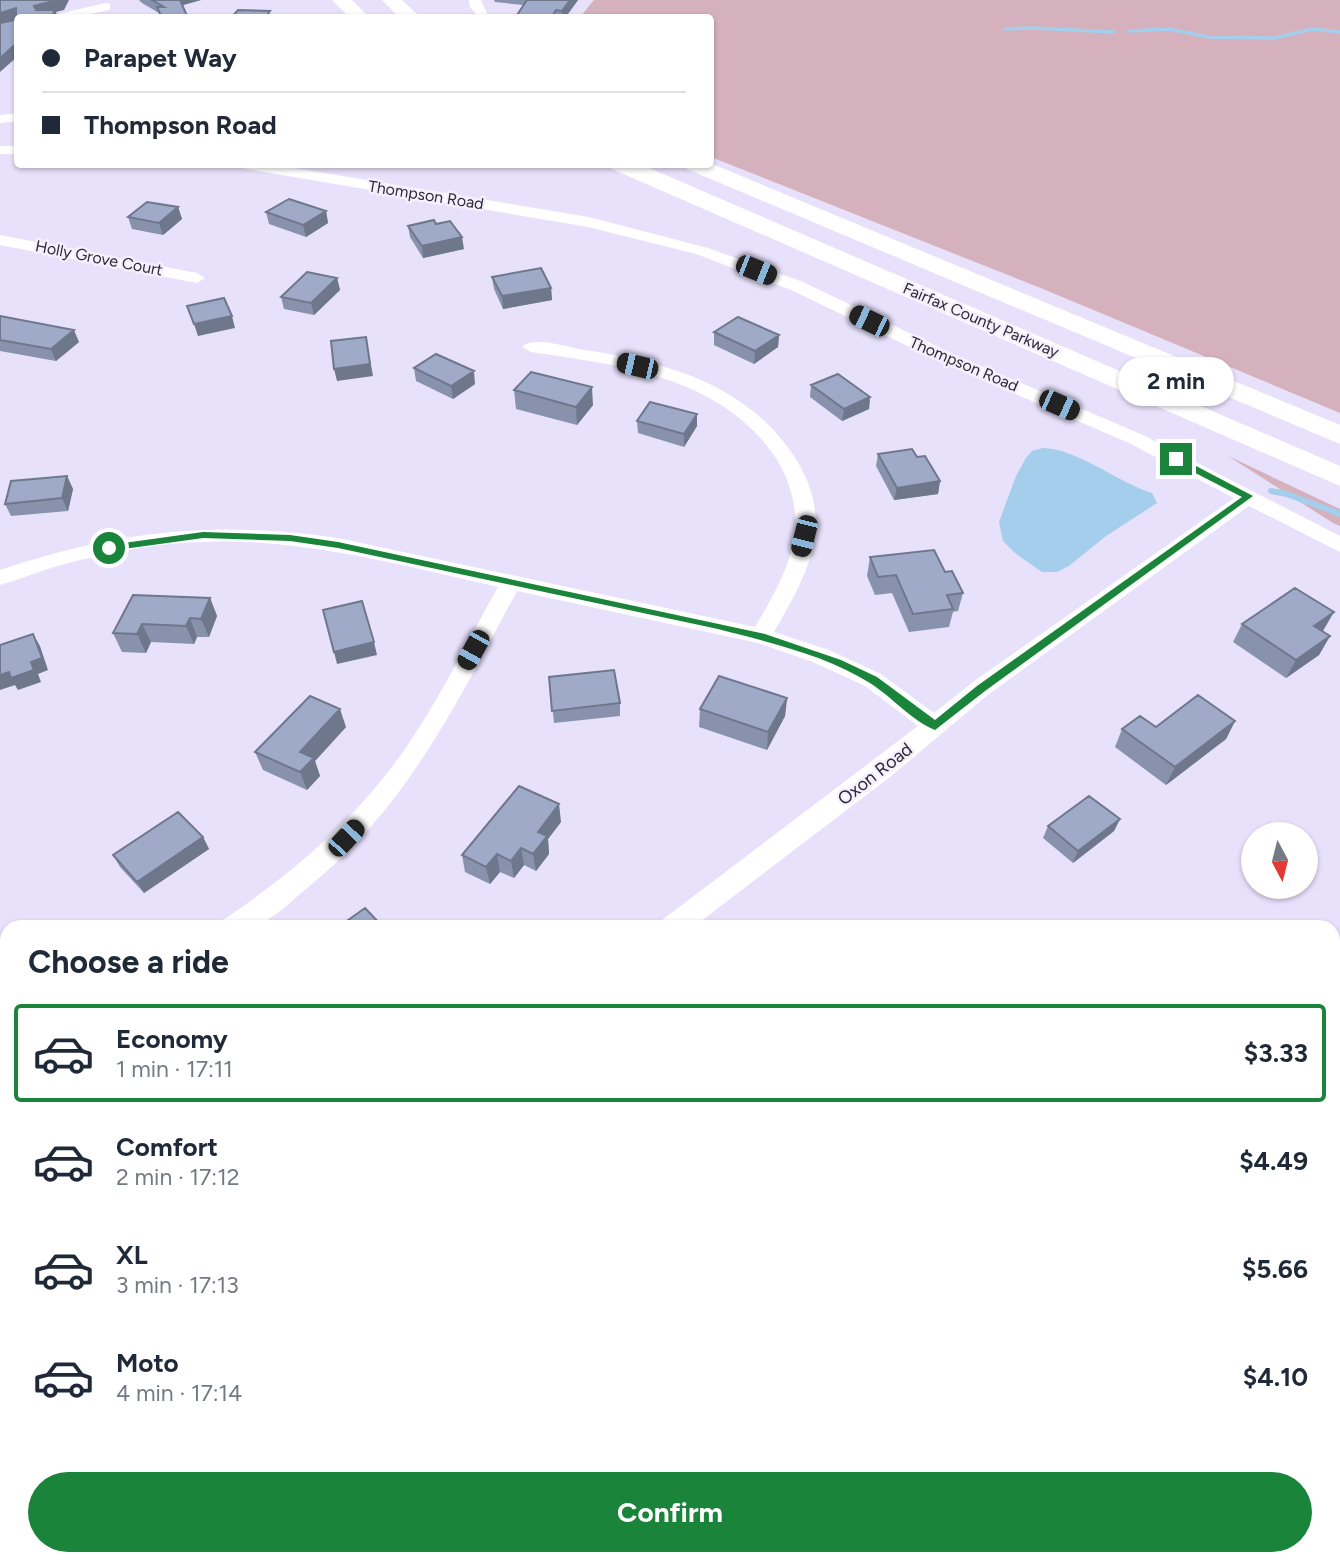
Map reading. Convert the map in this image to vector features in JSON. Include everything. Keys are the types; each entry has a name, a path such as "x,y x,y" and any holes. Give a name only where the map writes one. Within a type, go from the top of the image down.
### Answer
{"highway":[{"path":"341,0 357,14"},
{"path":"391,0 407,14"},
{"name":"Fairfax County Parkway","path":"629,168 1340,477"},
{"name":"Fairfax County Parkway","path":"705,168 1340,435"}],"street":[{"path":"61,14 103,3"},
{"name":"Thompson Road","path":"265,168 589,222 702,251 797,286 947,358 1136,439 1340,545"},
{"name":"Holly Grove Court","path":"0,240 197,278"},
{"path":"531,347 590,355 683,378 733,403 753,418 784,452 803,495 804,536 785,594 761,636"},
{"name":"Oxon Road","path":"682,920 881,770 981,688 1249,496"},
{"path":"0,578 57,559 131,543 194,536 247,535 338,545 761,636 821,656 873,680 935,726"},
{"path":"243,920 307,873 372,810 423,740 511,582"}],"shaded area":[{"path":"594,0 1340,0 1340,413 1043,289 714,158 714,14 582,14"},
{"path":"1228,456 1340,509 1340,526 1333,523"}],"water":[{"path":"1043,448 1084,460 1152,493 1157,503 1106,536 1069,566 1057,572 1042,572 1003,541 999,522 1016,476 1026,458 1032,451"}],"building":[{"path":"0,0 58,0 34,6 36,10 55,10 53,14 16,14 16,8 0,13"},
{"path":"152,0 180,0 186,14 160,14 157,7 164,7"},
{"path":"527,0 570,0 562,11 556,10 554,14 518,14"},
{"path":"238,10 270,11 268,14 234,14"},
{"path":"14,20 14,46 0,58 0,23"},
{"path":"289,199 326,211 303,225 266,212"},
{"path":"147,202 178,207 159,223 128,217"},
{"path":"434,220 436,224 450,221 462,237 422,246 408,226"},
{"path":"541,268 551,288 502,296 492,277"},
{"path":"307,272 337,278 311,303 281,297"},
{"path":"224,298 232,316 194,324 187,306"},
{"path":"0,316 74,330 51,349 0,340"},
{"path":"738,317 779,335 755,351 714,332"},
{"path":"366,337 370,364 334,369 331,341"},
{"path":"436,354 474,371 451,386 414,368"},
{"path":"531,372 592,387 576,407 514,390"},
{"path":"838,374 870,397 844,409 811,385"},
{"path":"650,402 697,414 684,434 637,421"},
{"path":"912,449 917,457 925,456 940,481 897,488 878,454"},
{"path":"67,476 62,498 5,504 11,481"},
{"path":"934,550 945,572 952,571 963,593 947,595 953,609 913,614 896,575 878,577 870,557"},
{"path":"1295,588 1334,612 1314,626 1330,636 1296,660 1242,624"},
{"path":"133,595 210,598 201,619 190,618 186,626 142,624 137,634 113,633"},
{"path":"362,601 374,642 334,652 323,610"},
{"path":"33,634 42,658 31,662 34,670 11,678 9,672 0,675 0,645"},
{"path":"614,670 620,703 552,711 549,677"},
{"path":"719,676 787,698 768,732 700,709"},
{"path":"1198,695 1235,721 1175,767 1122,729 1140,716 1156,727"},
{"path":"310,696 340,709 300,752 314,758 300,772 255,752"},
{"path":"519,786 559,804 538,832 547,836 533,854 521,848 511,861 497,854 486,867 462,855"},
{"path":"1089,796 1120,819 1078,851 1048,826"},
{"path":"178,812 203,837 137,882 113,855"},
{"path":"365,908 376,920 348,920"}],"waterway":[{"path":"1005,29 1114,32"},
{"path":"1128,31 1169,29 1208,37 1275,38 1312,29 1340,32"},
{"path":"1271,491 1287,494 1340,514"}],"route":[{"path":"109,548 203,535 290,538 338,545 718,625 761,636 838,663 873,680 935,726 981,688 1211,526 1249,496 1176,459"}]}
